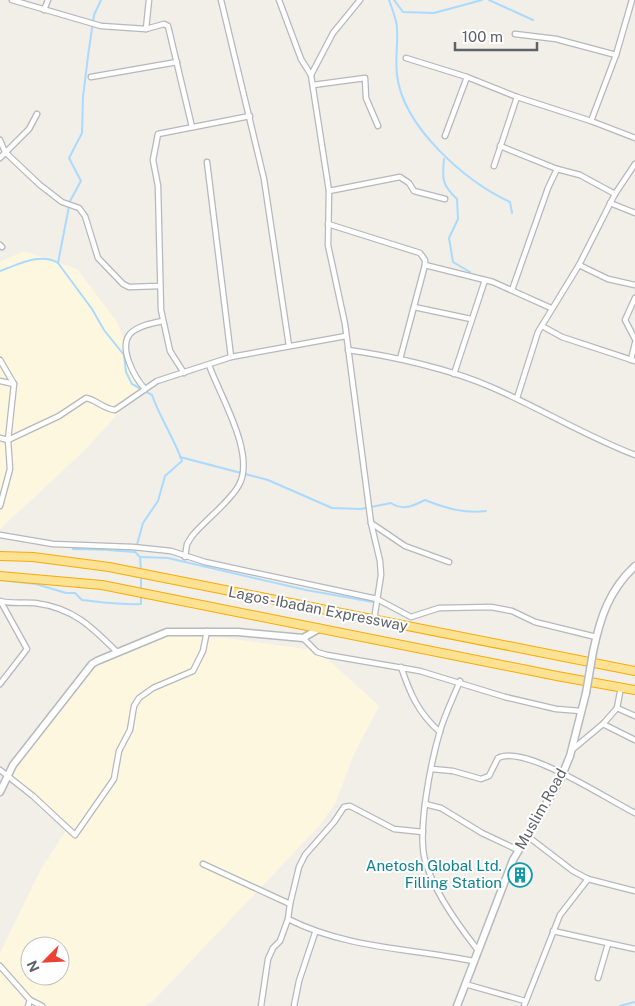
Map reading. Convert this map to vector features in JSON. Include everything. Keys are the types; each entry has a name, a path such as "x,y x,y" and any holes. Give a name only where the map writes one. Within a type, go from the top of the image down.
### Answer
{"highway":[{"name":"Lagos-Ibadan Expressway","path":"0,556 33,557 109,568 635,671"},
{"name":"Lagos-Ibadan Expressway","path":"0,576 102,585 635,690"}],"street":[{"path":"12,0 102,26 146,29 164,24 168,26 192,127"},
{"path":"44,10 48,0"},
{"path":"146,29 148,0"},
{"path":"221,0 264,179 289,346"},
{"path":"279,0 301,59 311,75 313,85 316,118 329,191 328,245 346,336 371,523 380,561 381,575 374,620"},
{"path":"311,75 333,33 360,0"},
{"path":"592,121 616,55 632,0"},
{"path":"515,34 556,40 616,55"},
{"path":"406,58 467,76 635,138"},
{"path":"91,78 177,62"},
{"path":"445,136 467,76"},
{"path":"313,85 365,78 366,98 378,126"},
{"path":"494,166 517,96"},
{"path":"0,158 29,129 37,114"},
{"path":"184,373 170,351 163,321 160,286 158,186 153,160 154,145 158,134 250,116"},
{"path":"0,140 5,152 54,196 79,208 86,216 98,258 124,284 129,286 160,286"},
{"path":"500,146 557,169 580,175 615,194"},
{"path":"207,162 231,357"},
{"path":"516,398 527,362 551,308 578,265 615,194 635,164"},
{"path":"512,290 548,188 557,169"},
{"path":"329,191 400,177 409,183 414,191 445,199"},
{"path":"610,203 635,213"},
{"path":"328,224 420,253 426,260 426,266 400,360"},
{"path":"578,265 608,279 635,285"},
{"path":"426,266 485,280 551,308"},
{"path":"454,374 485,280"},
{"path":"635,298 625,320 635,339"},
{"path":"414,307 471,320"},
{"path":"145,389 135,378 128,358 126,340 131,333 147,324 163,321"},
{"path":"542,326 562,336 633,360 635,343"},
{"path":"0,438 8,440 59,416 86,398 92,399 108,410 115,410 157,381 231,357 346,336"},
{"path":"348,350 400,360 454,374 490,386 599,441 635,456"},
{"path":"0,360 14,384 8,440 10,469 0,506"},
{"path":"185,557 187,544 192,536 239,486 244,468 241,446 209,365"},
{"path":"0,381 14,384"},
{"path":"371,523 405,546 448,562"},
{"path":"0,535 53,544 152,548 171,551 185,557 376,599 411,617 439,608 491,606 512,612 535,622 596,638"},
{"name":"Muslim Road","path":"457,1006 518,850 563,774 573,749 596,638 610,596 620,581 635,566"},
{"path":"0,602 51,605 77,616 117,652"},
{"path":"0,602 27,650 0,684"},
{"path":"0,792 13,765 92,664 167,632 208,631 303,638 320,628"},
{"path":"0,770 34,796 75,835 114,779 119,751 130,730 134,706 139,698 153,688 192,671 203,651 208,631"},
{"path":"303,638 317,652 326,655 401,667 460,682 505,697 556,709 582,711"},
{"path":"401,667 418,709 426,720 440,732"},
{"path":"0,673 5,678"},
{"path":"460,682 440,732 432,770 425,804 424,854 430,872 454,916 478,949"},
{"path":"573,749 603,724 617,708 621,688"},
{"path":"617,708 635,716"},
{"path":"603,724 635,740"},
{"path":"432,770 453,772 481,780 489,776 498,758 508,754 583,782 635,813"},
{"path":"425,804 441,808 482,833 518,850"},
{"path":"261,1006 268,959 273,948 280,941 288,919 299,867 305,855 334,822 344,807 350,806 394,829 423,832"},
{"path":"526,834 573,871 588,879 635,891"},
{"path":"203,864 290,904"},
{"path":"464,984 525,1003 560,916 588,879"},
{"path":"288,919 315,932 408,952 473,961"},
{"path":"294,1006 299,981 315,932"},
{"path":"553,932 635,949"},
{"path":"598,978 608,944"},
{"path":"0,966 30,1000 42,1006"},
{"path":"28,1006 30,1000"}],"shaded area":[{"path":"24,251 77,269 117,322 143,387 82,453 0,529 0,262"},
{"path":"177,631 319,651 379,706 354,754 335,804 319,826 153,1001 144,1006 0,1006 0,953 41,869 69,826 11,774 99,660"}],"waterway":[{"path":"101,0 94,15 88,56 83,97 82,133 69,158 81,181 70,201 58,263 92,309 104,330 124,355 126,372 132,384 152,395 182,461 165,476 158,501 143,523 135,552 140,557 141,571"},
{"path":"389,0 397,26 397,75 402,95 411,114 439,150 456,166 474,181 510,202 512,213"},
{"path":"394,0 403,12 434,13 482,0"},
{"path":"489,0 533,20"},
{"path":"444,159 444,181 448,190 457,199 458,219 449,238 453,262 470,272"},
{"path":"0,271 36,259 51,260 58,263"},
{"path":"180,457 268,480 332,508 361,509 391,503 404,507 412,506 425,500 455,510 470,512 486,511"},
{"path":"73,549 135,552"},
{"path":"141,557 168,558 306,590 373,602"},
{"path":"141,576 141,591"},
{"path":"0,580 36,584 66,593 75,593 82,600 118,604 141,604 141,596"},
{"path":"620,1006 635,1002"}],"place":[{"name":"Anetosh Global Ltd. Filling Station","path":"520,875"}]}
